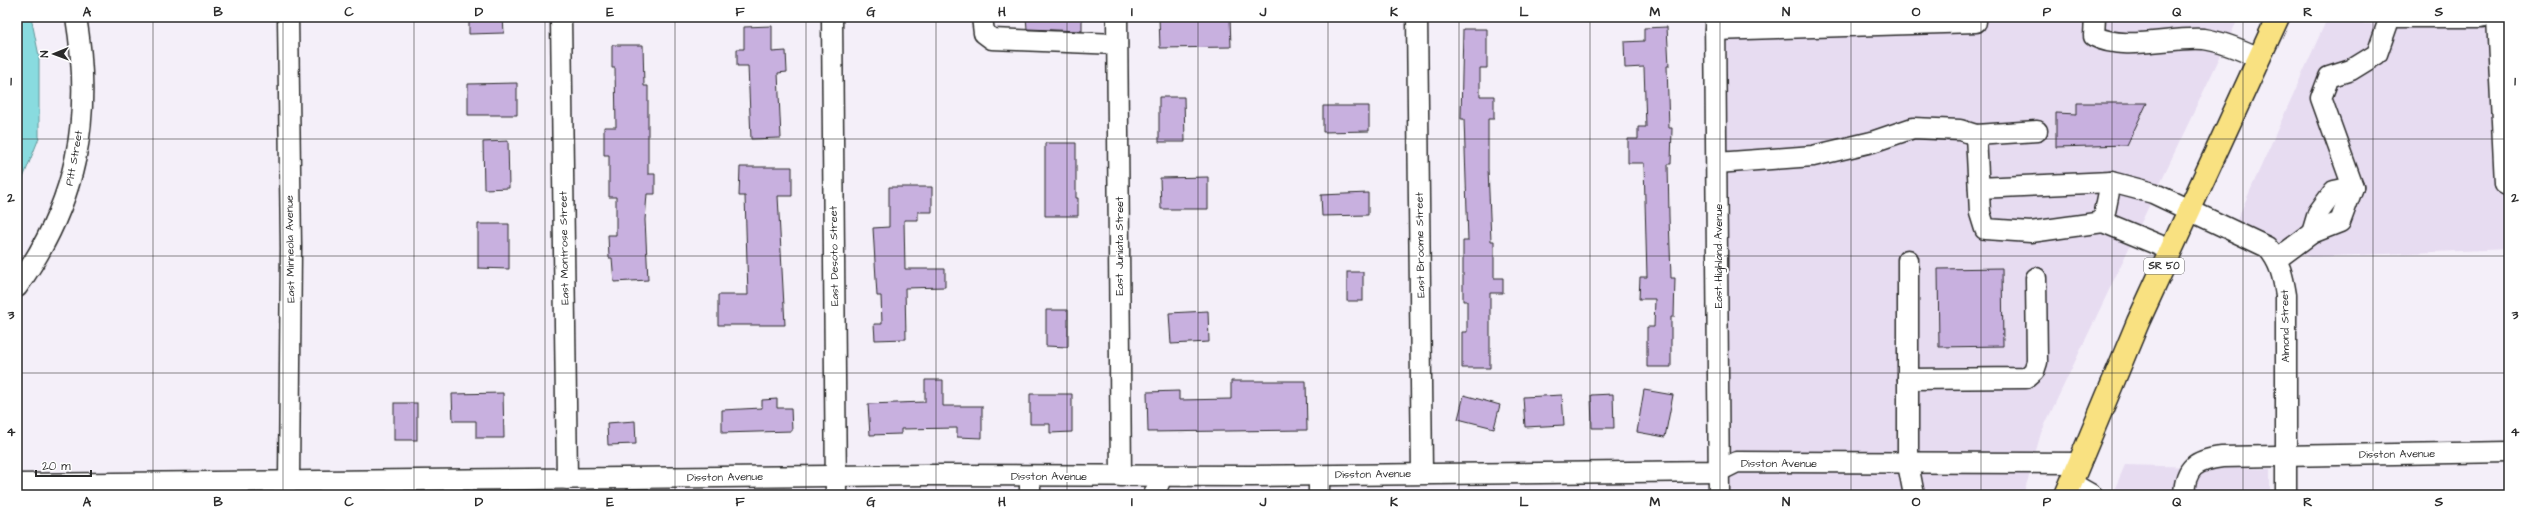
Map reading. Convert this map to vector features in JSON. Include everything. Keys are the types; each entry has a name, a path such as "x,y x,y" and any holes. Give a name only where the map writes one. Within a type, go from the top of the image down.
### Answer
{"highway":[{"name":"SR 50","path":"2068,489 2171,250 2278,17"}],"street":[{"name":"Pitt Street","path":"17,287 50,235 64,203 74,170 80,130 82,85 76,17"},
{"name":"East Minneola Avenue","path":"288,17 291,248 289,481"},
{"name":"East Montrose Street","path":"561,17 568,479"},
{"name":"East Desoto Street","path":"832,17 836,486"},
{"path":"982,17 984,34 992,39 1117,44"},
{"name":"East Juniata Street","path":"1117,17 1121,476"},
{"name":"East Broome Street","path":"1417,17 1422,473"},
{"path":"2095,17 2094,36 2101,40 2137,43 2204,39 2229,45 2259,58"},
{"path":"2277,259 2312,234 2340,222 2353,187 2321,98 2328,77 2351,70 2377,54 2390,17"},
{"path":"2397,17 2482,17"},
{"path":"2497,17 2505,184 2509,186"},
{"path":"1715,23 1976,22"},
{"name":"East Highland Avenue","path":"1715,23 1719,495"},
{"path":"1717,164 1814,156 1872,142 1913,128 1960,130 1976,135 2037,131"},
{"path":"1976,135 1980,213 1985,229 2031,232 2103,222 2171,250"},
{"path":"2103,222 2111,182"},
{"name":"Almond Street","path":"1979,188 2111,182 2153,193 2252,238 2267,247 2277,259 2283,276 2286,295 2286,495"},
{"path":"1908,260 1908,464 1914,495"},
{"path":"1908,379 2026,378 2034,372 2037,362 2036,278"},
{"name":"Disston Avenue","path":"2184,495 2184,482 2190,471 2204,459 2286,455 2509,452"},
{"name":"Disston Avenue","path":"17,484 568,479 836,486 1030,485 1121,476 1719,471 1737,462 1908,464 2079,463"},
{"path":"1319,475 1319,495"},
{"path":"1154,495 1162,476"},
{"path":"17,484 18,495"},
{"path":"2068,489 2092,495"}],"shaded area":[{"path":"1726,17 2239,17 2041,433 2035,454 1743,453 1741,450 1729,453"},
{"path":"2326,21 2427,28 2484,26 2509,23 2509,249 2310,257 2237,220"},
{"path":"2125,465 2270,469 2270,495 2112,495"},
{"path":"1739,472 2030,473 2023,495 1730,495 1730,476"}],"water":[{"path":"17,17 31,17 39,56 39,138 17,193"}],"building":[{"path":"469,17 503,17 504,33 469,34"},
{"path":"1026,17 1082,17 1082,31 1027,29"},
{"path":"1159,17 1230,17 1231,47 1160,48"},
{"path":"772,26 772,52 786,51 787,72 778,73 781,138 751,139 748,66 737,66 737,49 744,49 744,27"},
{"path":"1667,27 1669,66 1667,66 1669,128 1672,128 1671,164 1668,164 1669,216 1671,278 1675,278 1674,317 1671,317 1671,367 1647,367 1647,327 1654,327 1655,299 1639,299 1640,277 1647,277 1644,163 1628,163 1628,139 1638,139 1638,127 1646,127 1644,67 1625,68 1624,42 1644,41 1644,28"},
{"path":"1463,29 1487,29 1487,68 1480,68 1480,96 1494,96 1494,119 1488,119 1488,168 1491,241 1494,241 1494,278 1503,278 1503,293 1490,293 1490,368 1462,368 1462,332 1467,332 1467,301 1463,301 1463,241 1468,241 1464,119 1461,119"},
{"path":"612,45 643,45 644,86 648,86 648,174 655,174 655,194 647,194 645,220 648,280 614,282 612,258 609,258 608,235 616,235 616,197 609,197 609,155 604,155 604,127 616,127 615,68 612,68"},
{"path":"517,83 517,115 468,115 468,84"},
{"path":"1159,97 1184,97 1185,142 1159,142"},
{"path":"2077,103 2147,103 2127,145 2056,147 2056,113 2077,114"},
{"path":"1323,106 1369,106 1369,131 1323,132"},
{"path":"508,141 509,188 484,189 483,142"},
{"path":"1045,143 1076,143 1076,198 1078,198 1078,216 1045,216"},
{"path":"740,167 792,167 792,196 778,196 785,325 718,325 718,295 748,295 745,196 739,196"},
{"path":"1208,177 1208,209 1161,209 1160,178"},
{"path":"889,187 932,187 932,212 918,212 918,220 904,220 905,269 945,269 945,287 905,288 906,339 875,340 874,324 882,324 881,296 877,296 873,228 889,227"},
{"path":"1368,193 1368,215 1322,216 1321,195"},
{"path":"478,224 509,224 509,269 478,268"},
{"path":"2002,268 2003,346 1939,347 1938,269"},
{"path":"1347,272 1363,272 1363,301 1347,301"},
{"path":"1046,310 1068,310 1068,347 1046,346"},
{"path":"1208,311 1209,342 1171,344 1169,313"},
{"path":"925,380 943,380 943,406 982,406 982,438 957,437 957,428 901,429 901,434 870,435 868,404 925,402"},
{"path":"1231,381 1306,381 1307,430 1148,432 1147,392 1179,391 1179,400 1231,399"},
{"path":"1644,390 1673,395 1665,437 1637,432"},
{"path":"503,393 504,438 476,438 476,421 453,421 452,394"},
{"path":"1030,394 1072,394 1072,432 1050,433 1050,424 1030,424"},
{"path":"1613,394 1614,428 1592,428 1591,395"},
{"path":"1464,395 1500,405 1494,428 1458,419"},
{"path":"1562,395 1564,425 1525,427 1523,397"},
{"path":"777,399 777,408 791,408 792,431 722,433 722,410 762,408 762,400"},
{"path":"394,403 417,403 417,440 394,440"},
{"path":"635,421 636,444 608,445 607,423"}]}
